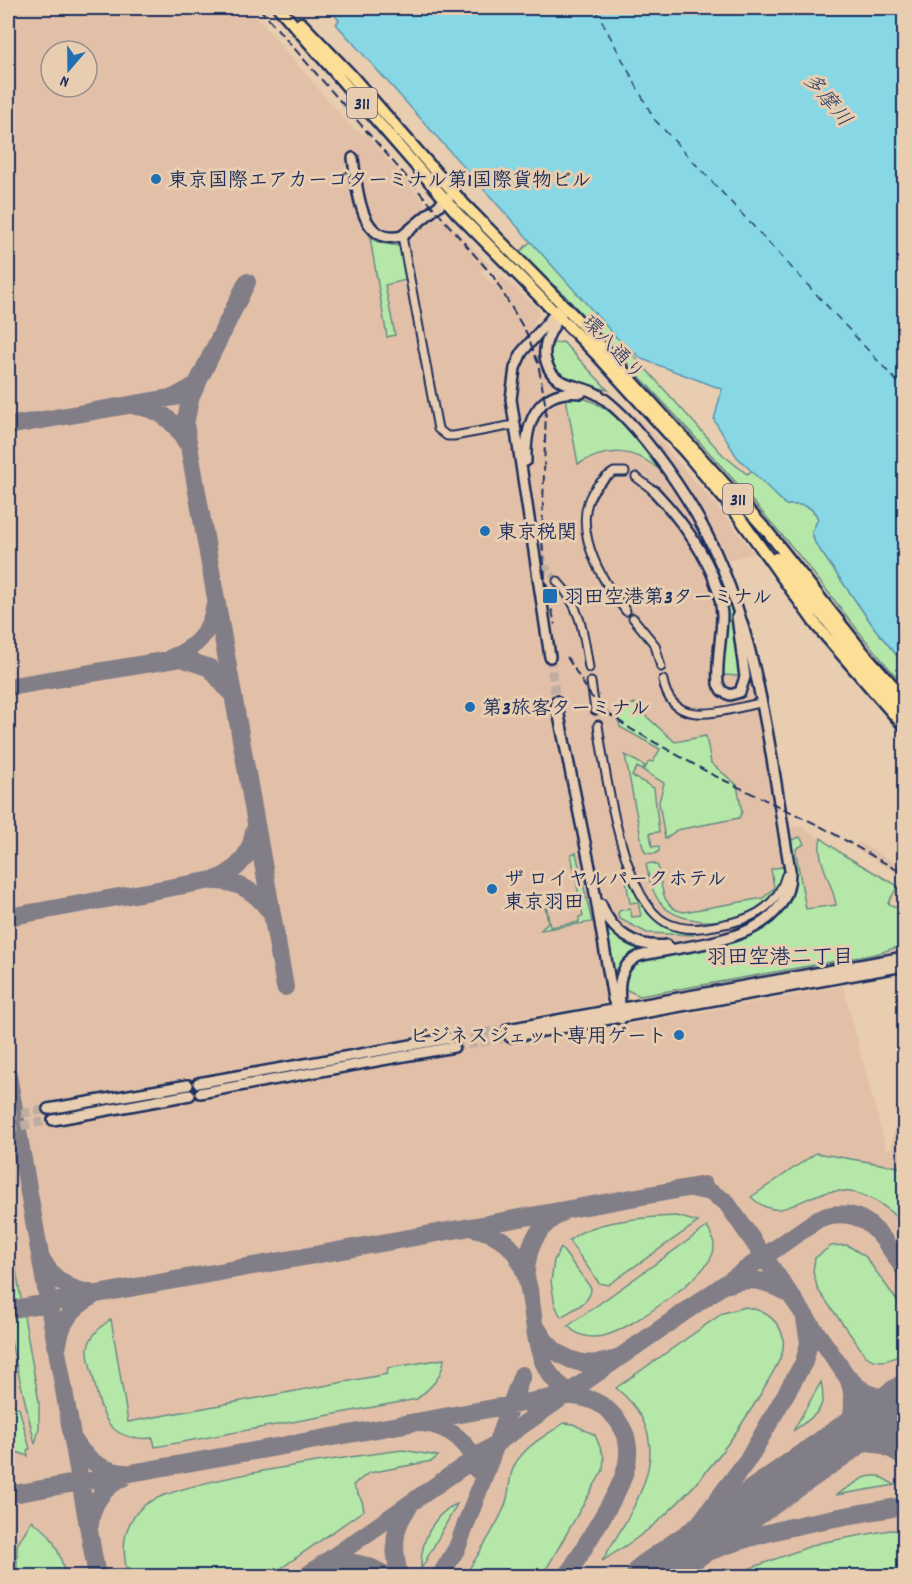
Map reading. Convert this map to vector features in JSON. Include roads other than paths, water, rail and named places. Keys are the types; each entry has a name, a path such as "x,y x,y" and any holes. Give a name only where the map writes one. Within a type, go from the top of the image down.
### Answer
{"main road":[{"name":"環八通り","path":"279,8 450,196 767,531 863,651 904,698"},
{"name":"環八通り","path":"288,8 450,196 492,234 738,515 813,621 904,726"},
{"path":"738,515 770,550 868,672 904,711"},
{"path":"767,531 821,614"}],"street":[{"path":"352,158 364,217 380,233 392,238 402,236 450,196"},
{"path":"402,236 438,429 447,436 454,436 514,425"},
{"path":"560,311 545,342 545,358 550,370 565,384 595,393 642,438 689,502 719,561 747,632 788,858 789,884 782,904 767,922 740,933 635,958 625,966 620,978 618,1008"},
{"path":"550,657 526,484 511,399 515,368 522,352 560,311"},
{"path":"526,484 527,429 532,416 542,405 561,394 575,393 590,396 609,405"},
{"path":"625,472 614,472 596,488 588,501 584,523 598,566 615,597 626,611"},
{"path":"636,477 654,491 696,546 714,585 722,611 718,684 722,691 730,695 740,692 745,681 734,597"},
{"path":"531,522 536,536"},
{"path":"557,581 570,596 580,617 589,668"},
{"path":"633,618 655,645 661,667"},
{"path":"663,680 665,692 673,705 689,713 761,703"},
{"path":"591,682 595,710"},
{"path":"556,701 621,1019"},
{"path":"598,725 626,855 641,897 660,919 670,925 693,930 755,915 769,906 778,894 785,878 788,858"},
{"path":"593,882 609,921 625,936 638,943 660,946 740,933"},
{"path":"904,957 618,1008 509,1033 621,1019 904,966"},
{"path":"198,1083 455,1042 200,1093"},
{"path":"48,1109 188,1085"},
{"path":"53,1120 190,1095"}],"water":[{"name":"多摩川","path":"328,8 904,8 904,664 876,630 815,543 812,532 818,519 813,510 801,505 786,505 737,457 714,420 722,389 642,359 617,338 336,24 339,20"}],"tunnel":[{"path":"536,535 546,567 557,581"},
{"path":"550,657 556,701"},
{"path":"595,710 598,725"},
{"path":"456,1037 508,1029"},
{"path":"454,1047 510,1037"},
{"path":"8,1116 48,1109"},
{"path":"8,1128 53,1120"}],"railway":[{"path":"259,8 493,276 526,332 538,363 546,408 542,538 545,578 555,625"},
{"path":"567,657 591,696 609,714 631,729 711,774 820,826 904,874"}],"place":[{"name":"東京国際エアカーゴターミナル第1国際貨物ビル","path":"156,179"},
{"name":"東京税関","path":"485,531"},
{"name":"羽田空港第3ターミナル","path":"550,596"},
{"name":"第3旅客ターミナル","path":"470,707"},
{"name":"ザ ロイヤルパークホテル 東京羽田","path":"492,889"},
{"name":"ビジネスジェット専用ゲート","path":"679,1035"}],"district":[{"name":"羽田空港二丁目","path":"780,956"}]}
